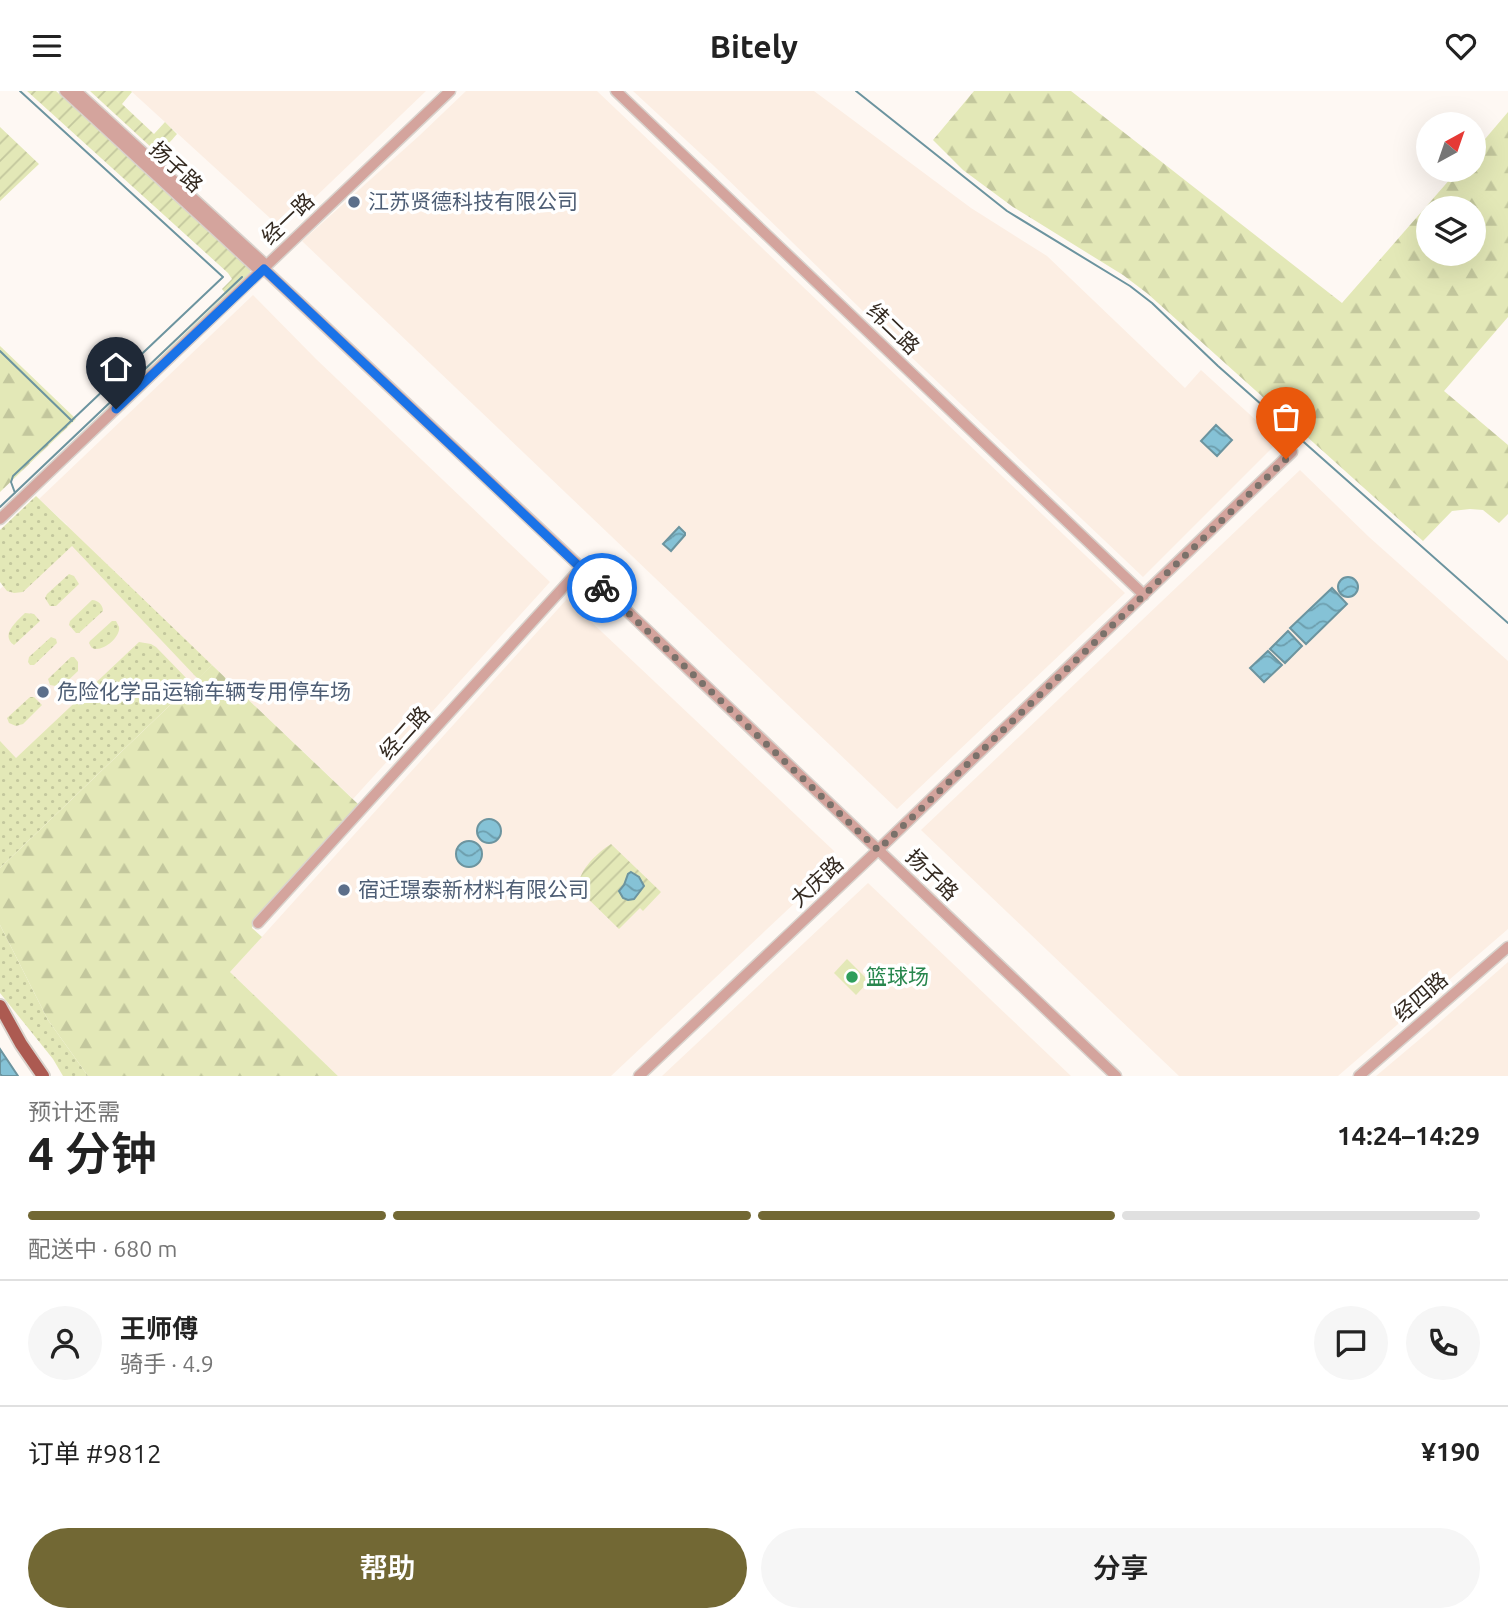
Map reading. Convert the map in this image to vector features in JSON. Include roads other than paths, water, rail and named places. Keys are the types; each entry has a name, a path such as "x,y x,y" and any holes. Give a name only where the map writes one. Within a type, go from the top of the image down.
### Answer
{"main road":[{"path":"0,1006 43,1076"},
{"path":"0,1020 34,1076"}],"street":[{"name":"扬子路","path":"65,91 264,269"},
{"name":"扬子路","path":"76,91 1116,1076"},
{"name":"经一路","path":"0,519 450,91"},
{"name":"纬二路","path":"616,91 1144,595"},
{"name":"大庆路","path":"639,1076 1293,452"},
{"name":"经二路","path":"258,923 581,568"},
{"name":"经四路","path":"1359,1076 1508,947"}],"water":[{"path":"1216,425 1232,440 1217,456 1201,441"},
{"path":"679,527 685,535 671,551 663,544"},
{"path":"1348,577 1355,580 1358,587 1355,594 1348,597 1341,594 1338,587 1341,580"},
{"path":"1332,588 1347,604 1306,644 1290,628"},
{"path":"1288,631 1302,646 1285,663 1270,649"},
{"path":"1268,651 1282,665 1264,682 1250,668"},
{"path":"489,819 498,822 501,831 498,840 489,843 480,840 477,831 480,822"},
{"path":"469,841 478,845 482,854 478,863 469,867 460,863 456,854 460,845"},
{"path":"631,872 639,877 644,886 634,899 628,900 623,898 619,891"},
{"path":"0,1049 18,1076 0,1074"}],"waterway":[{"path":"15,493 11,482 13,476 223,277 20,91"},
{"path":"856,91 1007,211 1130,286 1152,303 1218,366 1508,623"},
{"path":"0,507 242,277"},
{"path":"0,351 72,421"}],"place":[{"name":"江苏贤德科技有限公司","path":"354,202"},
{"name":"危险化学品运输车辆专用停车场","path":"43,692"},
{"name":"宿迁璟泰新材料有限公司","path":"344,890"},
{"name":"篮球场","path":"852,977"}]}
